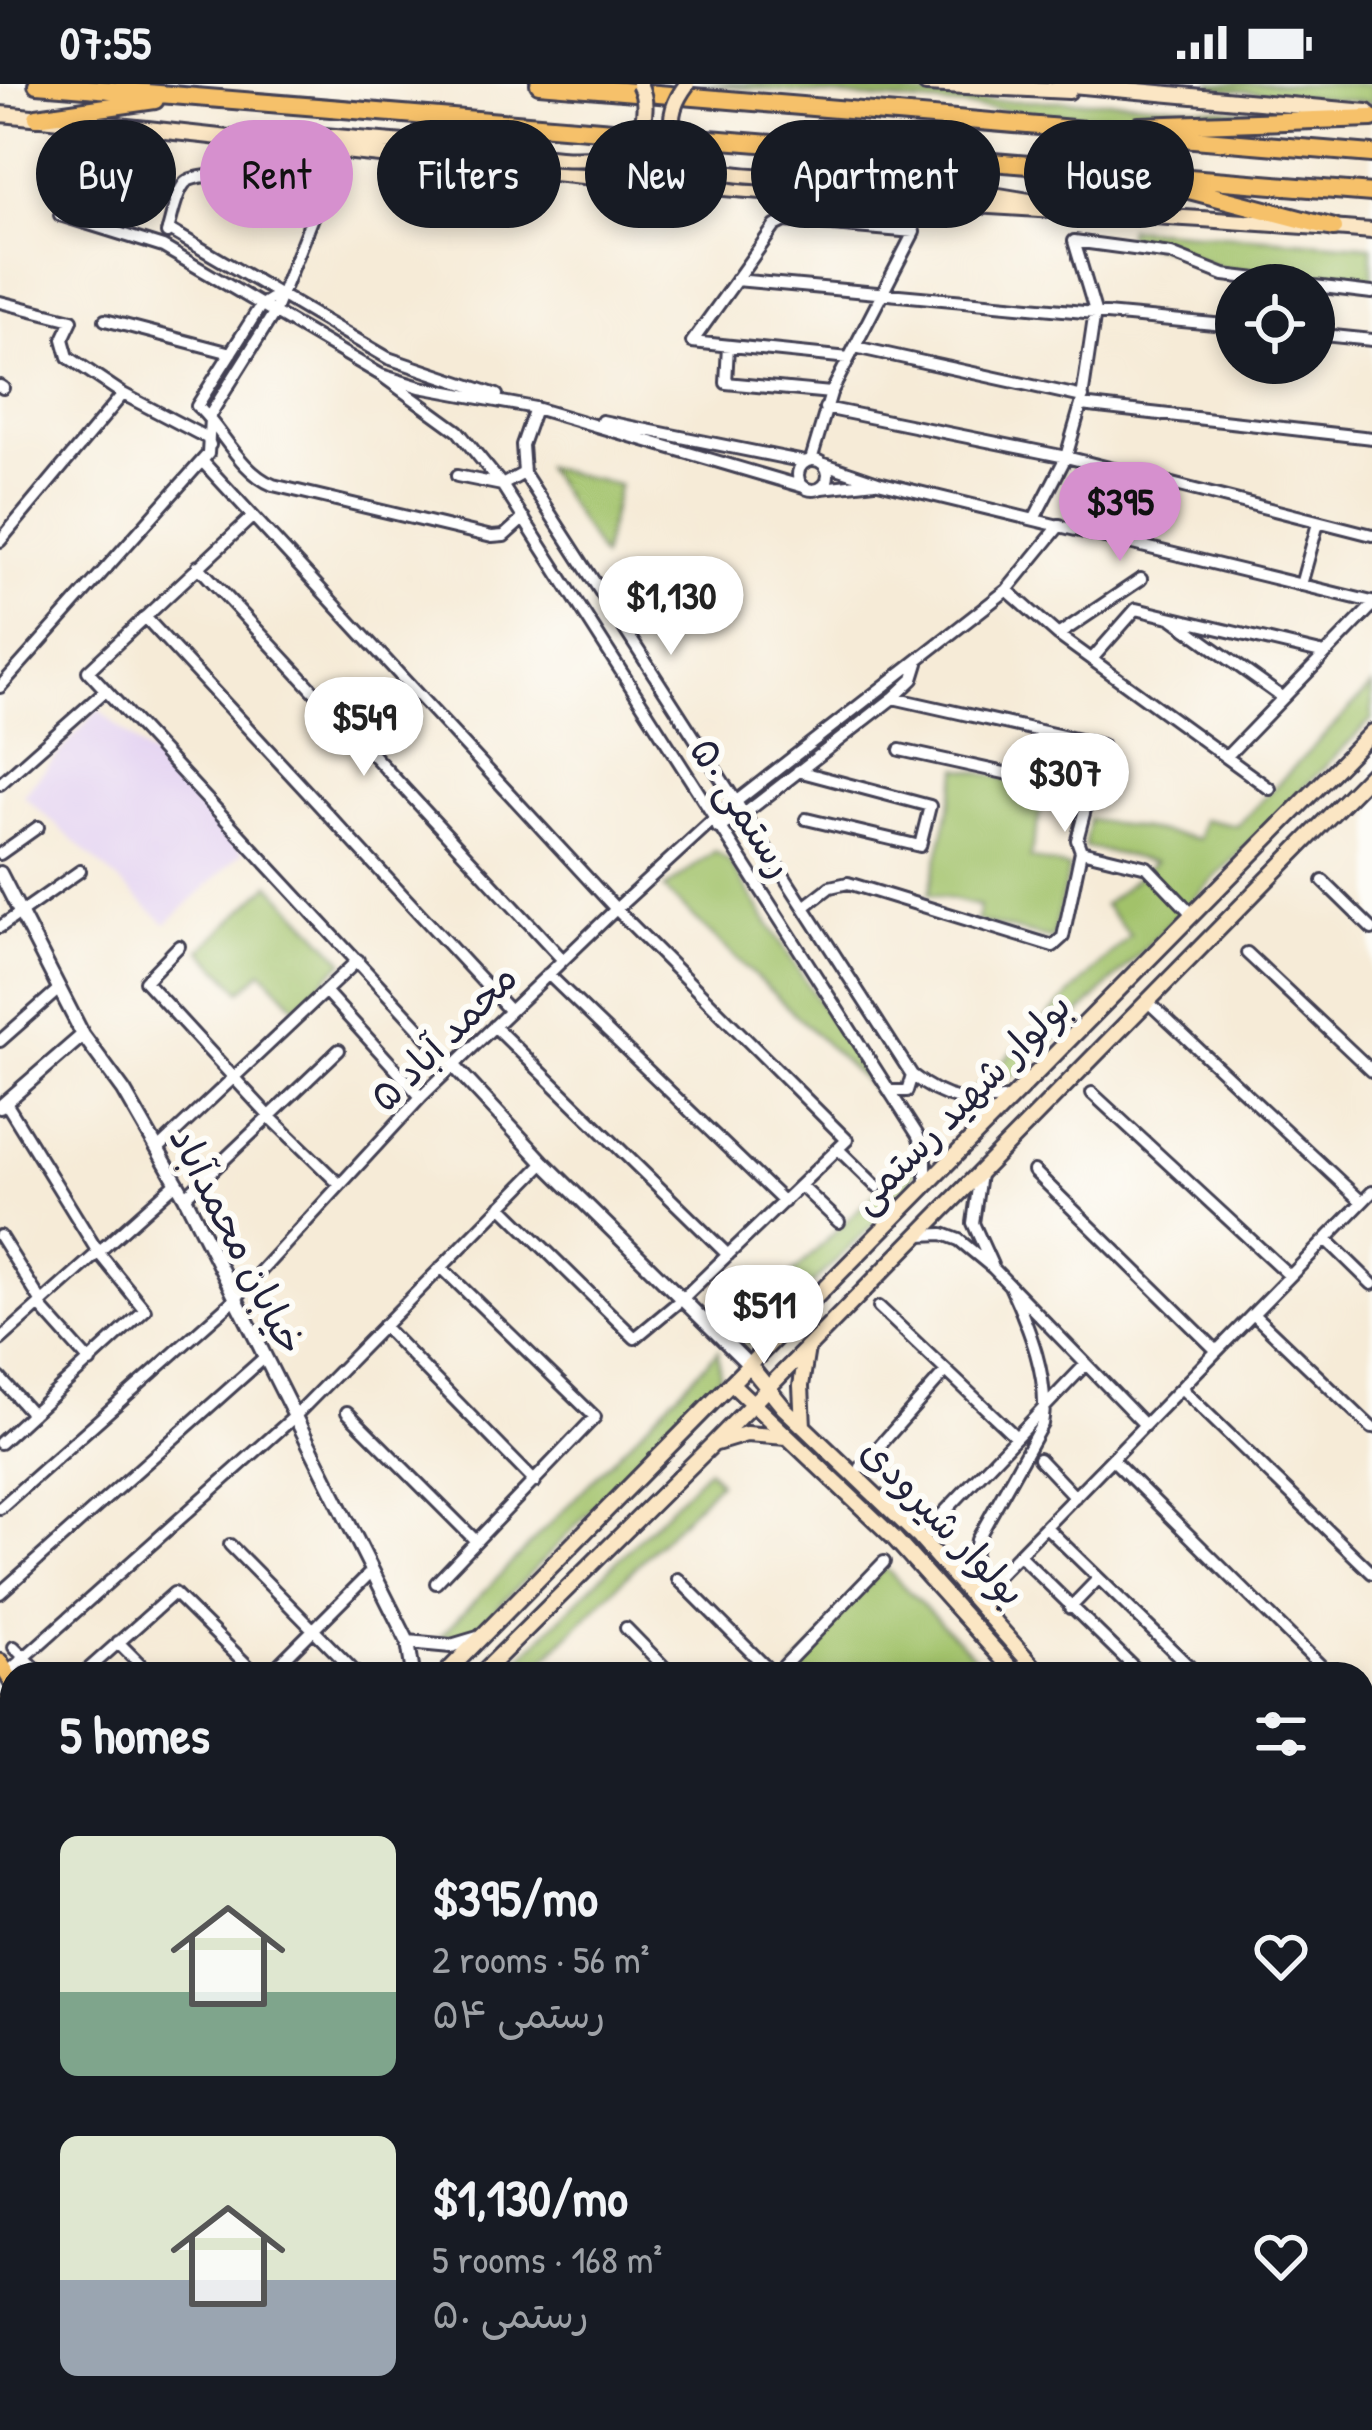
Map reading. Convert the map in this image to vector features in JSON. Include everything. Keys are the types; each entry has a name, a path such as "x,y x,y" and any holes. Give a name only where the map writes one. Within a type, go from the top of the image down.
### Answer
{"highway":[{"path":"37,84 1024,166"},
{"path":"539,84 1024,126"},
{"path":"37,117 191,95"},
{"path":"1194,123 1372,115"},
{"path":"1194,140 1372,154"},
{"path":"1194,180 1372,193"},
{"path":"1194,191 1334,228"}],"main road":[{"path":"353,138 591,158 611,155 628,146 640,130 645,112 639,84"},
{"path":"687,84 674,102 670,123 675,143 688,160 706,170 969,191 1024,201"},
{"path":"926,84 1147,93 1193,90 1372,115"},
{"path":"1061,84 1147,93 1162,84"},
{"path":"0,114 200,136"},
{"path":"353,152 646,182 1024,208"},
{"path":"1194,218 1372,231"},
{"name":"بولوار شهید رستمی","path":"457,1662 1372,732"},
{"name":"بولوار شهید رستمی","path":"494,1662 1372,773"},
{"path":"777,1335 783,1351 795,1358"},
{"path":"803,1426 801,1386 807,1346"},
{"name":"بولوار شیرودی","path":"749,1365 766,1389 976,1598 1030,1662"},
{"name":"بولوار شیرودی","path":"731,1383 894,1538 1005,1662"},
{"path":"713,1444 746,1434 788,1437"},
{"path":"617,1499 633,1506 634,1523"}],"street":[{"path":"163,247 184,184 200,177"},
{"path":"804,487 798,477 812,462 831,393 852,352 882,295 914,232 784,221 775,226 692,342 852,352 1082,401 1372,438"},
{"path":"101,228 163,247 381,375 420,387 812,462 1372,604 1227,756"},
{"path":"0,687 202,461 210,445 210,415 274,313 308,228"},
{"path":"168,229 388,358 535,408 804,487 878,482"},
{"path":"1034,519 1066,457 1082,401 1095,311 1074,241 1171,254 1215,271"},
{"path":"736,280 1215,324"},
{"path":"1335,288 1372,292"},
{"path":"279,294 261,305 197,407 210,415 248,467 273,485 492,537 504,536 524,518"},
{"path":"0,302 72,320 63,338 68,357 210,445"},
{"path":"105,320 230,353"},
{"path":"1335,336 1372,340"},
{"path":"728,346 726,383 831,393"},
{"name":"رستمی ۵۰","path":"381,375 458,431 502,485 891,1091 926,1154 926,1184"},
{"path":"0,541 123,394"},
{"path":"457,476 502,485 524,472 522,446 535,408"},
{"path":"825,408 1066,457 1372,535"},
{"path":"202,461 843,1145 877,1187"},
{"path":"812,462 828,472 821,488"},
{"name":"رستمی ۵۰","path":"524,472 912,1075"},
{"path":"252,517 88,671 544,1162 749,1365"},
{"path":"1301,585 1318,523"},
{"path":"740,808 1007,590 1060,525"},
{"path":"198,566 563,960"},
{"path":"1058,635 1141,579"},
{"path":"1007,590 1058,635 1270,789"},
{"path":"1092,659 1136,609 1325,654"},
{"path":"1166,614 1283,698"},
{"path":"145,617 510,1011"},
{"path":"740,808 798,771 893,698 913,679 920,659"},
{"path":"0,784 106,691"},
{"path":"804,907 830,887 848,883 1053,946 1063,937 1081,851 1077,840 1102,745 893,698"},
{"path":"900,750 1091,792"},
{"path":"798,771 930,806 920,846 806,820"},
{"name":"محمد آباد ۵","path":"0,1508 236,1298 421,1097 616,908 703,831 740,808"},
{"path":"0,854 38,827"},
{"path":"1081,851 1147,867 1192,914"},
{"path":"0,926 80,871"},
{"name":"خیابان محمدآباد","path":"0,873 83,1035 124,1091 185,1197 408,1642"},
{"path":"1323,880 1372,929"},
{"path":"179,946 146,981 270,1118 340,1185"},
{"path":"1247,953 1372,1072"},
{"path":"159,1148 358,960"},
{"path":"548,974 784,1202"},
{"path":"0,1041 58,989"},
{"path":"325,991 421,1097"},
{"path":"1147,1001 1362,1202"},
{"path":"494,1026 728,1256"},
{"path":"0,1443 145,1310 98,1252 3,1105 83,1035"},
{"path":"185,1197 339,1050"},
{"path":"891,1091 908,1091 912,1075 946,1098 968,1102 1013,1096"},
{"path":"1092,1093 1290,1276"},
{"path":"501,1206 634,1339 843,1145"},
{"path":"20,1662 294,1417 544,1162"},
{"path":"1034,1171 1217,1351"},
{"path":"980,1172 973,1223 993,1268"},
{"path":"0,1340 177,1182"},
{"path":"801,1186 839,1222"},
{"path":"976,1598 1372,1192"},
{"path":"916,1234 943,1234 959,1240 993,1268 1145,1425"},
{"path":"0,1236 41,1304 90,1362"},
{"path":"1326,1239 1372,1284"},
{"path":"436,1583 595,1417 441,1267"},
{"path":"976,1598 972,1566 977,1540 1042,1424 1046,1406 1025,1320 1010,1286"},
{"path":"879,1307 1016,1437"},
{"path":"1253,1314 1372,1428"},
{"path":"383,1327 535,1482"},
{"path":"0,1594 265,1357"},
{"path":"932,1525 1086,1364"},
{"path":"861,1467 946,1371"},
{"path":"0,1378 32,1414"},
{"path":"1181,1388 1372,1573"},
{"path":"347,1412 476,1541"},
{"path":"1039,1459 1075,1496"},
{"path":"1112,1459 1317,1662"},
{"path":"1046,1527 1184,1662"},
{"path":"230,1546 345,1662"},
{"path":"1018,1555 1128,1662"},
{"path":"787,1662 884,1562"},
{"path":"281,1662 371,1572"},
{"path":"678,1579 763,1662"},
{"path":"1070,1608 1097,1580"},
{"path":"96,1662 175,1593 244,1662"},
{"path":"626,1628 659,1662"},
{"path":"410,1662 408,1642 451,1646 481,1637"},
{"path":"118,1642 138,1662"},
{"path":"14,1647 29,1662"}],"shaded area":[{"path":"98,709 156,760 243,852 166,924 23,795"}],"green space":[{"path":"701,84 794,84 983,101 1125,101 1275,114 1073,116"},
{"path":"1210,84 1372,84 1372,103 1214,88"},
{"path":"1128,228 1372,246 1372,286 1335,282 1335,264 1215,266 1127,240"},
{"path":"545,467 619,485 602,557"},
{"path":"1372,686 1372,719 1026,1068 986,1091 971,1093 1130,935 1104,905 1155,862 1085,847 1089,819 1199,839 1203,819 1237,826"},
{"path":"959,768 1046,788 1030,858 1069,868 1052,939 977,921 980,906 929,894"},
{"path":"715,851 728,860 877,1093 664,889"},
{"path":"270,884 344,961 296,1007 262,971 241,991 201,950"},
{"path":"919,1150 912,1187 748,1346 734,1331"},
{"path":"718,1351 720,1376 472,1634 439,1638"},
{"path":"708,1469 719,1482 542,1662 517,1662"},
{"path":"884,1567 980,1662 800,1662"}]}
